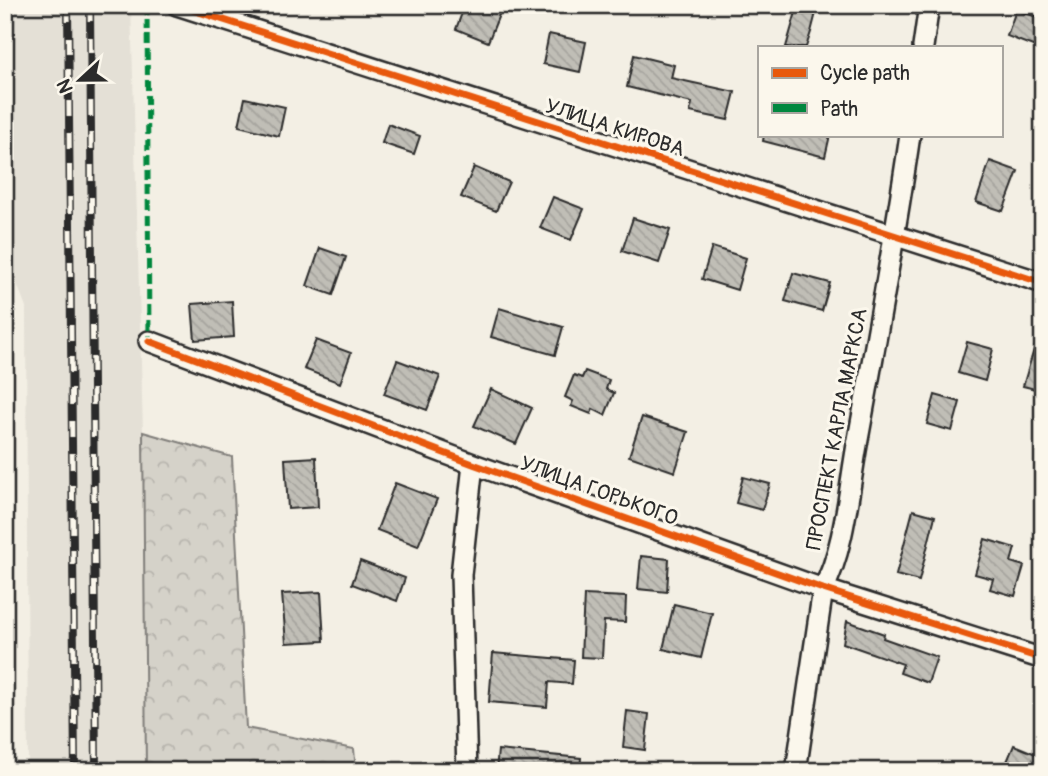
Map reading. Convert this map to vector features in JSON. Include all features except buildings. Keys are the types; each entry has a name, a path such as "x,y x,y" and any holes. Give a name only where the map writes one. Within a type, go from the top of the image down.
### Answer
{"street":[{"name":"УЛИЦА КИРОВА","path":"177,5 1043,283"},
{"path":"923,46 929,5"},
{"name":"ПРОСПЕКТ КАРЛА МАРКСА","path":"796,771 823,589 833,570 895,237 910,136"},
{"name":"УЛИЦА ГОРЬКОГО","path":"149,341 473,464 823,589 1043,659"},
{"path":"467,771 461,575 473,464"}],"shaded area":[{"path":"5,5 131,5 143,432 146,771 28,771 26,307 12,271"}],"green space":[{"path":"143,432 232,457 246,728 354,749 356,771 146,771"}],"railway":[{"path":"68,5 75,771"},
{"path":"90,5 96,771"}],"marked path":[{"path":"147,5 149,341"}],"cycle path":[{"path":"177,5 1043,283"},
{"path":"149,341 473,464 823,589 1043,659"}]}
